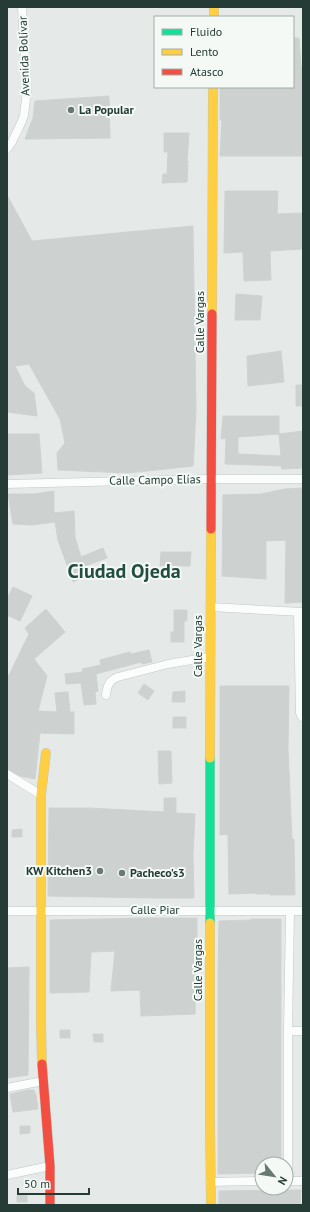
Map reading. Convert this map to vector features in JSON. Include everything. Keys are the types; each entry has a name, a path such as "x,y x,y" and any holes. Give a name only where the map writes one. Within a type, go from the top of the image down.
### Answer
{"street":[{"name":"Avenida Bolívar","path":"7,149 22,121 27,91 22,7"},
{"name":"Calle Vargas","path":"211,1205 209,1128 213,88"},
{"name":"Calle Campo Elías","path":"7,484 211,479 303,479"},
{"path":"210,607 301,612 300,713 303,717"},
{"path":"106,695 107,687 110,682 118,677 168,664 210,657"},
{"path":"46,753 41,795 41,1024 43,1081 50,1166 50,1205"},
{"path":"7,774 41,795"},
{"name":"Calle Piar","path":"7,911 303,911"},
{"path":"287,1156 290,911"},
{"path":"288,1031 303,1031"},
{"path":"7,1088 43,1081"},
{"path":"7,1175 50,1166"},
{"path":"210,1182 254,1181"}],"building":[{"path":"294,38 299,38 303,76 303,156 220,156 222,120 220,120 220,88 294,88"},
{"name":"La Popular","path":"109,96 110,138 25,139 33,118 35,101"},
{"path":"164,133 189,133 187,182 162,183 163,174 167,174 168,152 164,152"},
{"path":"225,191 278,191 277,214 303,213 303,249 270,251 271,280 244,281 243,252 224,253"},
{"path":"7,195 32,241 193,226 196,408 193,466 128,473 58,470 57,453 65,443 60,419 29,364 15,366 25,386 34,393 37,416 7,412"},
{"path":"236,294 262,296 260,320 235,320"},
{"path":"281,351 284,382 248,386 247,356"},
{"path":"296,385 303,385 303,406 296,406"},
{"path":"223,416 279,416 279,434 303,431 303,468 282,469 281,466 225,464 226,438 221,439","holes":["279,434 281,456 238,454 238,437"]},
{"path":"7,434 39,434 42,473 7,475"},
{"path":"303,488 303,602 285,603 286,540 266,541 266,579 222,576 223,495 261,494 285,489"},
{"path":"54,491 54,513 74,511 75,537 81,557 103,548 107,558 85,566 89,574 73,582 58,540 55,522 32,525 13,524 8,494 34,494"},
{"path":"161,552 191,552 190,566 160,566"},
{"path":"13,587 32,596 20,621 7,615 7,599"},
{"path":"46,609 65,632 34,659 47,676 38,711 57,712 55,693 68,692 70,712 74,712 74,734 40,733 35,779 20,776 7,769 7,679 29,634 25,628"},
{"path":"174,610 187,610 187,621 184,621 184,642 171,642 171,632 174,632"},
{"path":"149,650 152,662 142,664 141,662 96,674 98,691 95,692 96,704 84,705 81,683 66,684 65,674 83,672 82,669 101,665 100,660 130,652 131,654"},
{"path":"144,684 154,691 148,700 138,693"},
{"path":"220,686 289,686 288,749 292,839 294,839 295,895 270,895 256,893 229,894 228,834 220,835"},
{"path":"185,691 185,702 172,702 173,692"},
{"path":"173,717 186,717 186,728 173,728"},
{"path":"158,751 171,751 172,783 159,784"},
{"path":"164,798 176,798 176,813 195,814 193,854 194,898 48,896 49,808 89,808 164,812"},
{"path":"22,829 22,837 12,837 12,830"},
{"path":"197,918 195,1014 141,1016 140,990 111,991 115,951 91,952 89,992 50,993 50,920"},
{"path":"281,919 281,1156 254,1156 254,1173 218,1174 219,921"},
{"path":"29,967 28,1075 7,1078 7,968"},
{"path":"60,1030 70,1030 70,1038 60,1038"},
{"path":"93,1034 103,1034 103,1042 94,1042"},
{"path":"34,1090 38,1109 13,1112 10,1094"},
{"path":"20,1126 30,1126 30,1133 20,1134"},
{"path":"294,1190 301,1190 300,1205 219,1205 219,1191 254,1191 254,1196 294,1196"},
{"path":"27,1194 27,1202 17,1202 17,1195"}],"traffic: fast":[{"path":"210,758 210,923"}],"traffic: slow":[{"path":"214,7 214,16"},
{"path":"212,314 213,88"},
{"path":"210,758 211,529"},
{"path":"42,1064 41,795 46,753"},
{"path":"210,923 211,1205"}],"traffic: jam":[{"path":"211,529 212,314"},
{"path":"42,1064 50,1166 50,1205"}],"place":[{"name":"La Popular","path":"71,110"},
{"name":"KW Kitchen3","path":"100,871"},
{"name":"Pacheco's3","path":"122,873"}],"district":[{"name":"Ciudad Ojeda","path":"124,571"}]}
